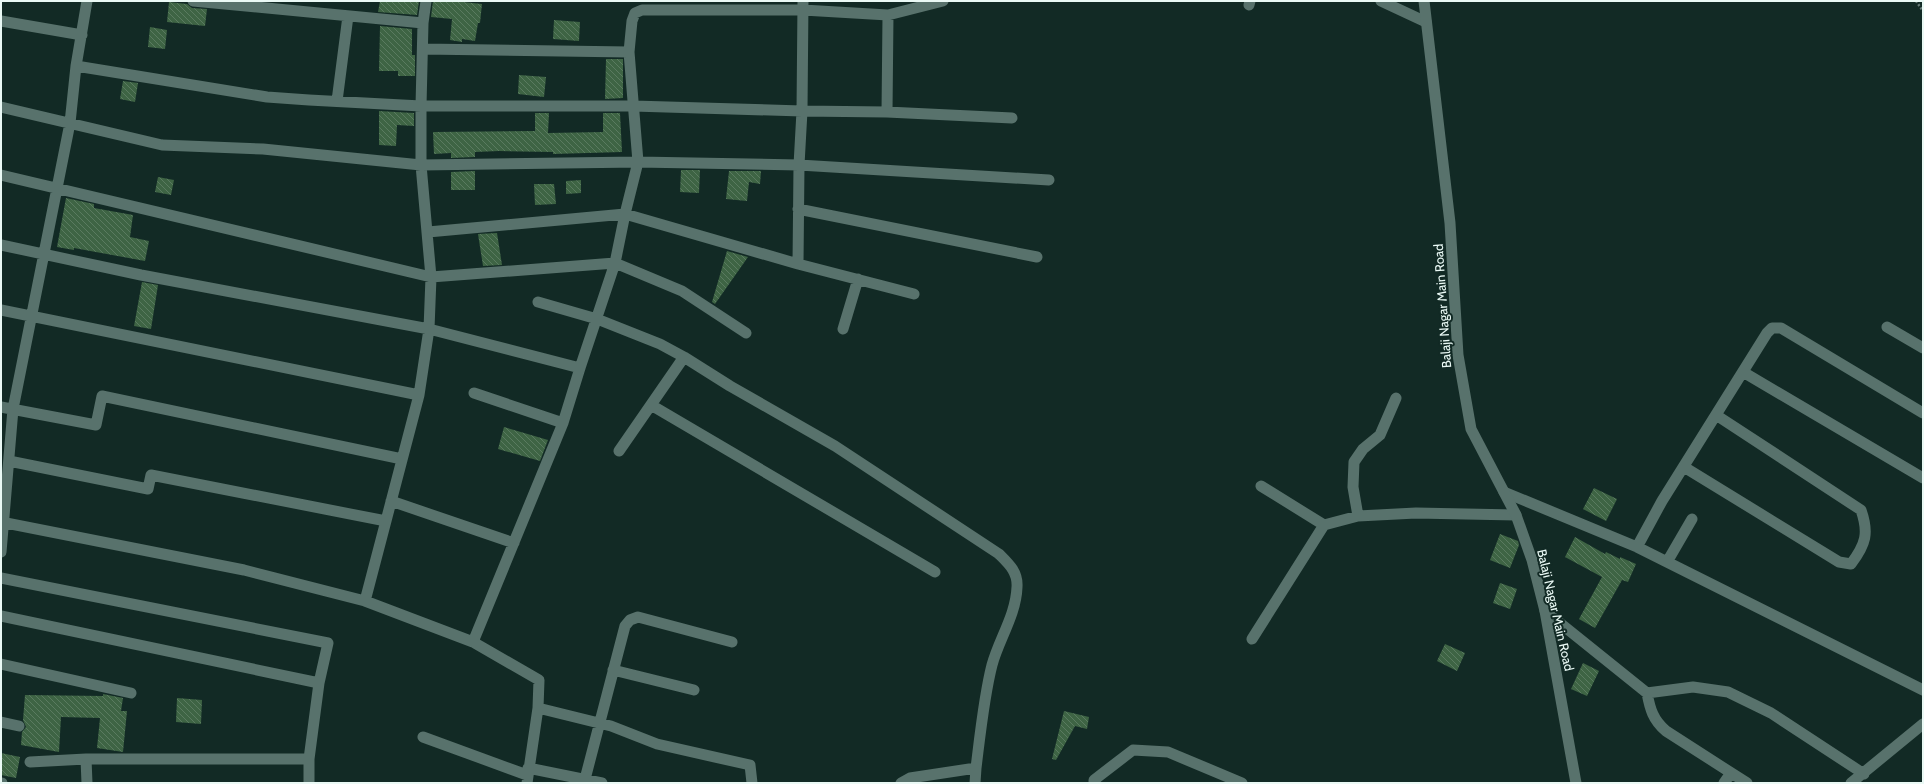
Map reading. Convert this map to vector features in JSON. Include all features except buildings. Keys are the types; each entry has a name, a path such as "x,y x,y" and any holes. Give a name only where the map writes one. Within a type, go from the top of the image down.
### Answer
{"street":[{"path":"1,552 13,409 32,317 42,253 70,123 76,66 87,1"},
{"path":"193,1 423,23"},
{"path":"365,601 418,395 429,329 431,277 421,165 423,23 426,1"},
{"path":"473,642 563,423 615,263 638,162 632,106 629,52 632,21 635,13 642,10 803,5 888,15 942,1"},
{"path":"1381,1 1426,22"},
{"name":"Balaji Nagar Main Road","path":"1424,1 1450,223 1458,355 1471,429 1516,515 1532,560 1545,611 1576,783"},
{"path":"798,264 803,5"},
{"path":"887,112 888,15"},
{"path":"337,101 348,16"},
{"path":"1,21 82,35"},
{"path":"423,49 629,52"},
{"path":"76,66 267,97 421,106 632,106 887,112 1012,118"},
{"path":"1,107 162,145 263,148 421,165 638,162 799,165 1049,180"},
{"path":"1,175 431,277 615,263 682,291 746,333"},
{"path":"798,209 1037,257"},
{"path":"428,232 625,214 798,264 914,294"},
{"path":"1,245 141,275 429,329 580,368"},
{"path":"843,329 858,279"},
{"path":"538,302 596,319 660,344 684,357 730,386 836,446 999,554 1012,567 1017,586 1015,606 1000,640 992,666 975,783"},
{"path":"1,310 418,395"},
{"path":"1887,327 1923,348"},
{"path":"1637,547 1662,501 1767,333 1772,328 1781,328 1921,408"},
{"path":"619,451 684,357"},
{"path":"1743,372 1923,478"},
{"path":"474,393 563,423"},
{"path":"1,406 96,425 102,396 402,459"},
{"path":"1358,516 1353,487 1354,462 1363,449 1380,435 1396,398"},
{"path":"651,405 935,572"},
{"path":"1684,467 1839,562 1851,564 1860,551 1866,536 1865,524 1861,510 1716,415"},
{"path":"9,461 148,488 151,475 386,521"},
{"path":"1260,486 1324,524 1358,516 1416,513 1516,515"},
{"path":"1504,492 1637,547 1923,690"},
{"path":"391,501 514,543"},
{"path":"1667,562 1692,519"},
{"path":"3,523 244,570 365,601 473,642 540,680 538,708 527,775"},
{"path":"1252,639 1324,524"},
{"path":"1,578 328,643 319,683 309,758 309,783"},
{"path":"1545,611 1647,693 1651,714 1658,724 1747,783"},
{"path":"1,616 319,683"},
{"path":"585,781 625,626 630,620 638,617 732,642"},
{"path":"1,664 131,693"},
{"path":"613,670 694,690"},
{"path":"1647,693 1693,687 1728,692 1771,713 1864,774"},
{"path":"538,708 611,726 657,744 750,765 752,783"},
{"path":"1,722 19,726"},
{"path":"1851,783 1864,774 1923,724"},
{"path":"423,737 527,775 602,783"},
{"path":"1094,783 1094,780 1133,750 1168,752 1242,783"},
{"path":"30,762 309,758"},
{"path":"86,760 87,783"},
{"path":"908,781 976,768"},
{"path":"1724,783 1731,773"}],"path":[{"path":"1916,1 1923,11"}]}
